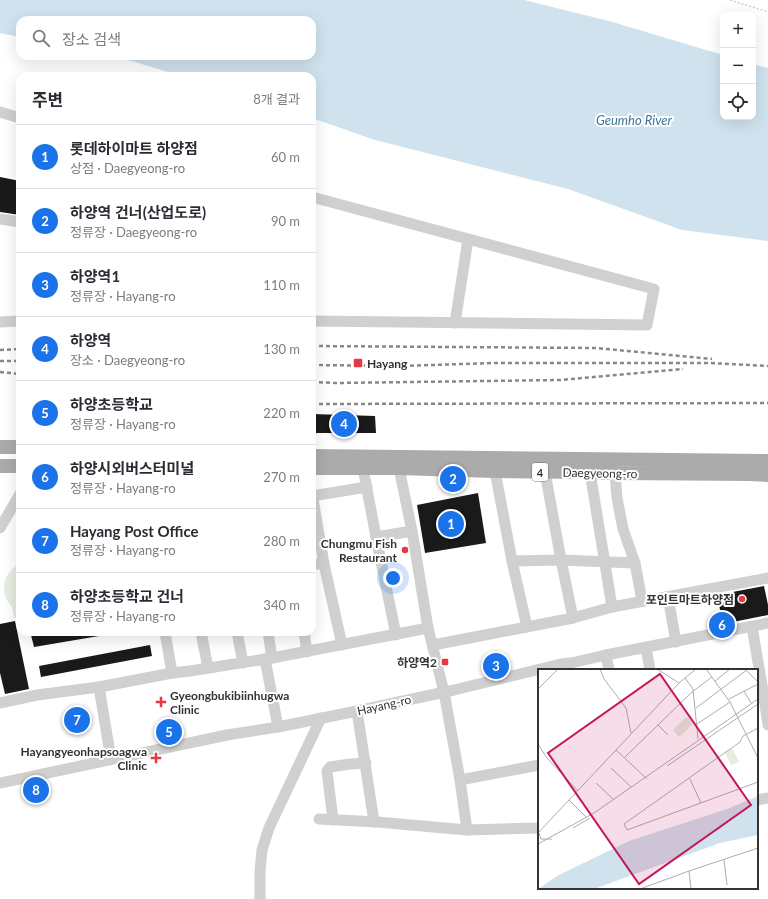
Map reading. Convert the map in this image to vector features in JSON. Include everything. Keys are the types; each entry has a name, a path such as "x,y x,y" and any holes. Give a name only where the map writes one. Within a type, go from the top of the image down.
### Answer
{"main road":[{"path":"0,447 16,447"},
{"path":"0,456 16,456"},
{"name":"Daegyeong-ro","path":"316,456 495,471 768,475"},
{"name":"Daegyeong-ro","path":"316,470 363,468 399,462 768,461"},
{"path":"0,466 16,466"},
{"path":"0,474 16,474"}],"street":[{"path":"0,112 16,117"},
{"path":"316,199 654,289 647,325 316,321"},
{"path":"0,220 16,222"},
{"path":"455,322 468,239"},
{"path":"0,322 16,321"},
{"path":"399,462 428,628 444,692 460,780 467,830"},
{"path":"363,468 396,635"},
{"path":"495,471 512,561 527,627"},
{"path":"545,472 573,618"},
{"path":"590,472 612,607"},
{"path":"615,473 617,498 623,529 635,563 642,602"},
{"path":"316,495 367,488"},
{"path":"0,528 16,501"},
{"path":"316,519 324,564 342,645"},
{"path":"376,537 412,531"},
{"path":"512,561 561,560 635,563"},
{"path":"316,564 324,564"},
{"path":"433,645 573,618 612,607 768,578"},
{"path":"668,597 676,642"},
{"name":"Hayang-ro","path":"540,669 561,664 572,667 606,655 768,623"},
{"path":"752,627 766,691 768,725 758,727"},
{"path":"0,703 37,695 99,687 172,673 268,659 428,628"},
{"path":"166,636 172,673"},
{"path":"202,636 208,668"},
{"path":"238,636 242,662"},
{"path":"268,636 268,659 278,727"},
{"path":"305,636 307,652"},
{"path":"646,648 650,669"},
{"path":"606,655 609,669"},
{"name":"Hayang-ro","path":"0,783 226,735 278,727 357,711 538,670"},
{"path":"99,687 111,759"},
{"path":"357,711 374,822"},
{"path":"260,899 262,850 268,828 321,718"},
{"path":"333,820 327,771 330,766 366,763"},
{"path":"460,780 538,765"},
{"path":"758,800 768,798"},
{"path":"319,819 467,830 538,828"}],"path":[{"path":"730,0 768,12"}],"shaded area":[{"path":"16,566 16,618 14,618 12,607 8,602 4,591 5,580 11,570"}],"water":[{"name":"Geumho River","path":"0,0 524,0 609,21 720,54 720,120 756,120 756,65 768,68 768,241 682,230 568,189 375,140 316,119 316,72 168,72 128,60 316,60 316,16 16,16 16,36 0,33"}],"building":[{"path":"0,177 16,180 16,214 0,212"},
{"path":"316,414 375,416 376,433 316,433"},
{"path":"478,493 486,543 425,553 417,505"},
{"name":"포인트마트하양점","path":"764,586 768,605 768,615 723,624 717,595"},
{"path":"15,621 16,636 18,636 29,689 5,694 0,673 0,624"},
{"path":"31,636 99,636 34,647"},
{"path":"150,645 152,656 41,677 39,666"}],"railway":[{"path":"316,346 596,348 712,359"},
{"path":"0,350 16,349"},
{"path":"0,361 16,361"},
{"path":"316,365 400,366 494,363 710,363 768,366"},
{"path":"316,382 560,380 683,369"},
{"path":"0,372 16,374"},
{"path":"316,404 768,403"}],"place":[{"name":"Hayang","path":"358,363"},
{"name":"하양역","path":"344,424"},
{"name":"하양역 건너(산업도로)","path":"453,479"},
{"name":"롯데하이마트 하양점","path":"451,524"},
{"name":"Chungmu Fish Restaurant","path":"405,550"},
{"name":"포인트마트하양점","path":"742,599"},
{"name":"하양시외버스터미널","path":"722,625"},
{"name":"하양역2","path":"445,662"},
{"name":"하양역1","path":"496,666"},
{"name":"Gyeongbukibiinhugwa Clinic","path":"161,702"},
{"name":"Hayang Post Office","path":"77,720"},
{"name":"하양초등학교","path":"169,732"},
{"name":"Hayangyeonhapsoagwa Clinic","path":"156,758"},
{"name":"하양초등학교 건너","path":"36,790"}]}
